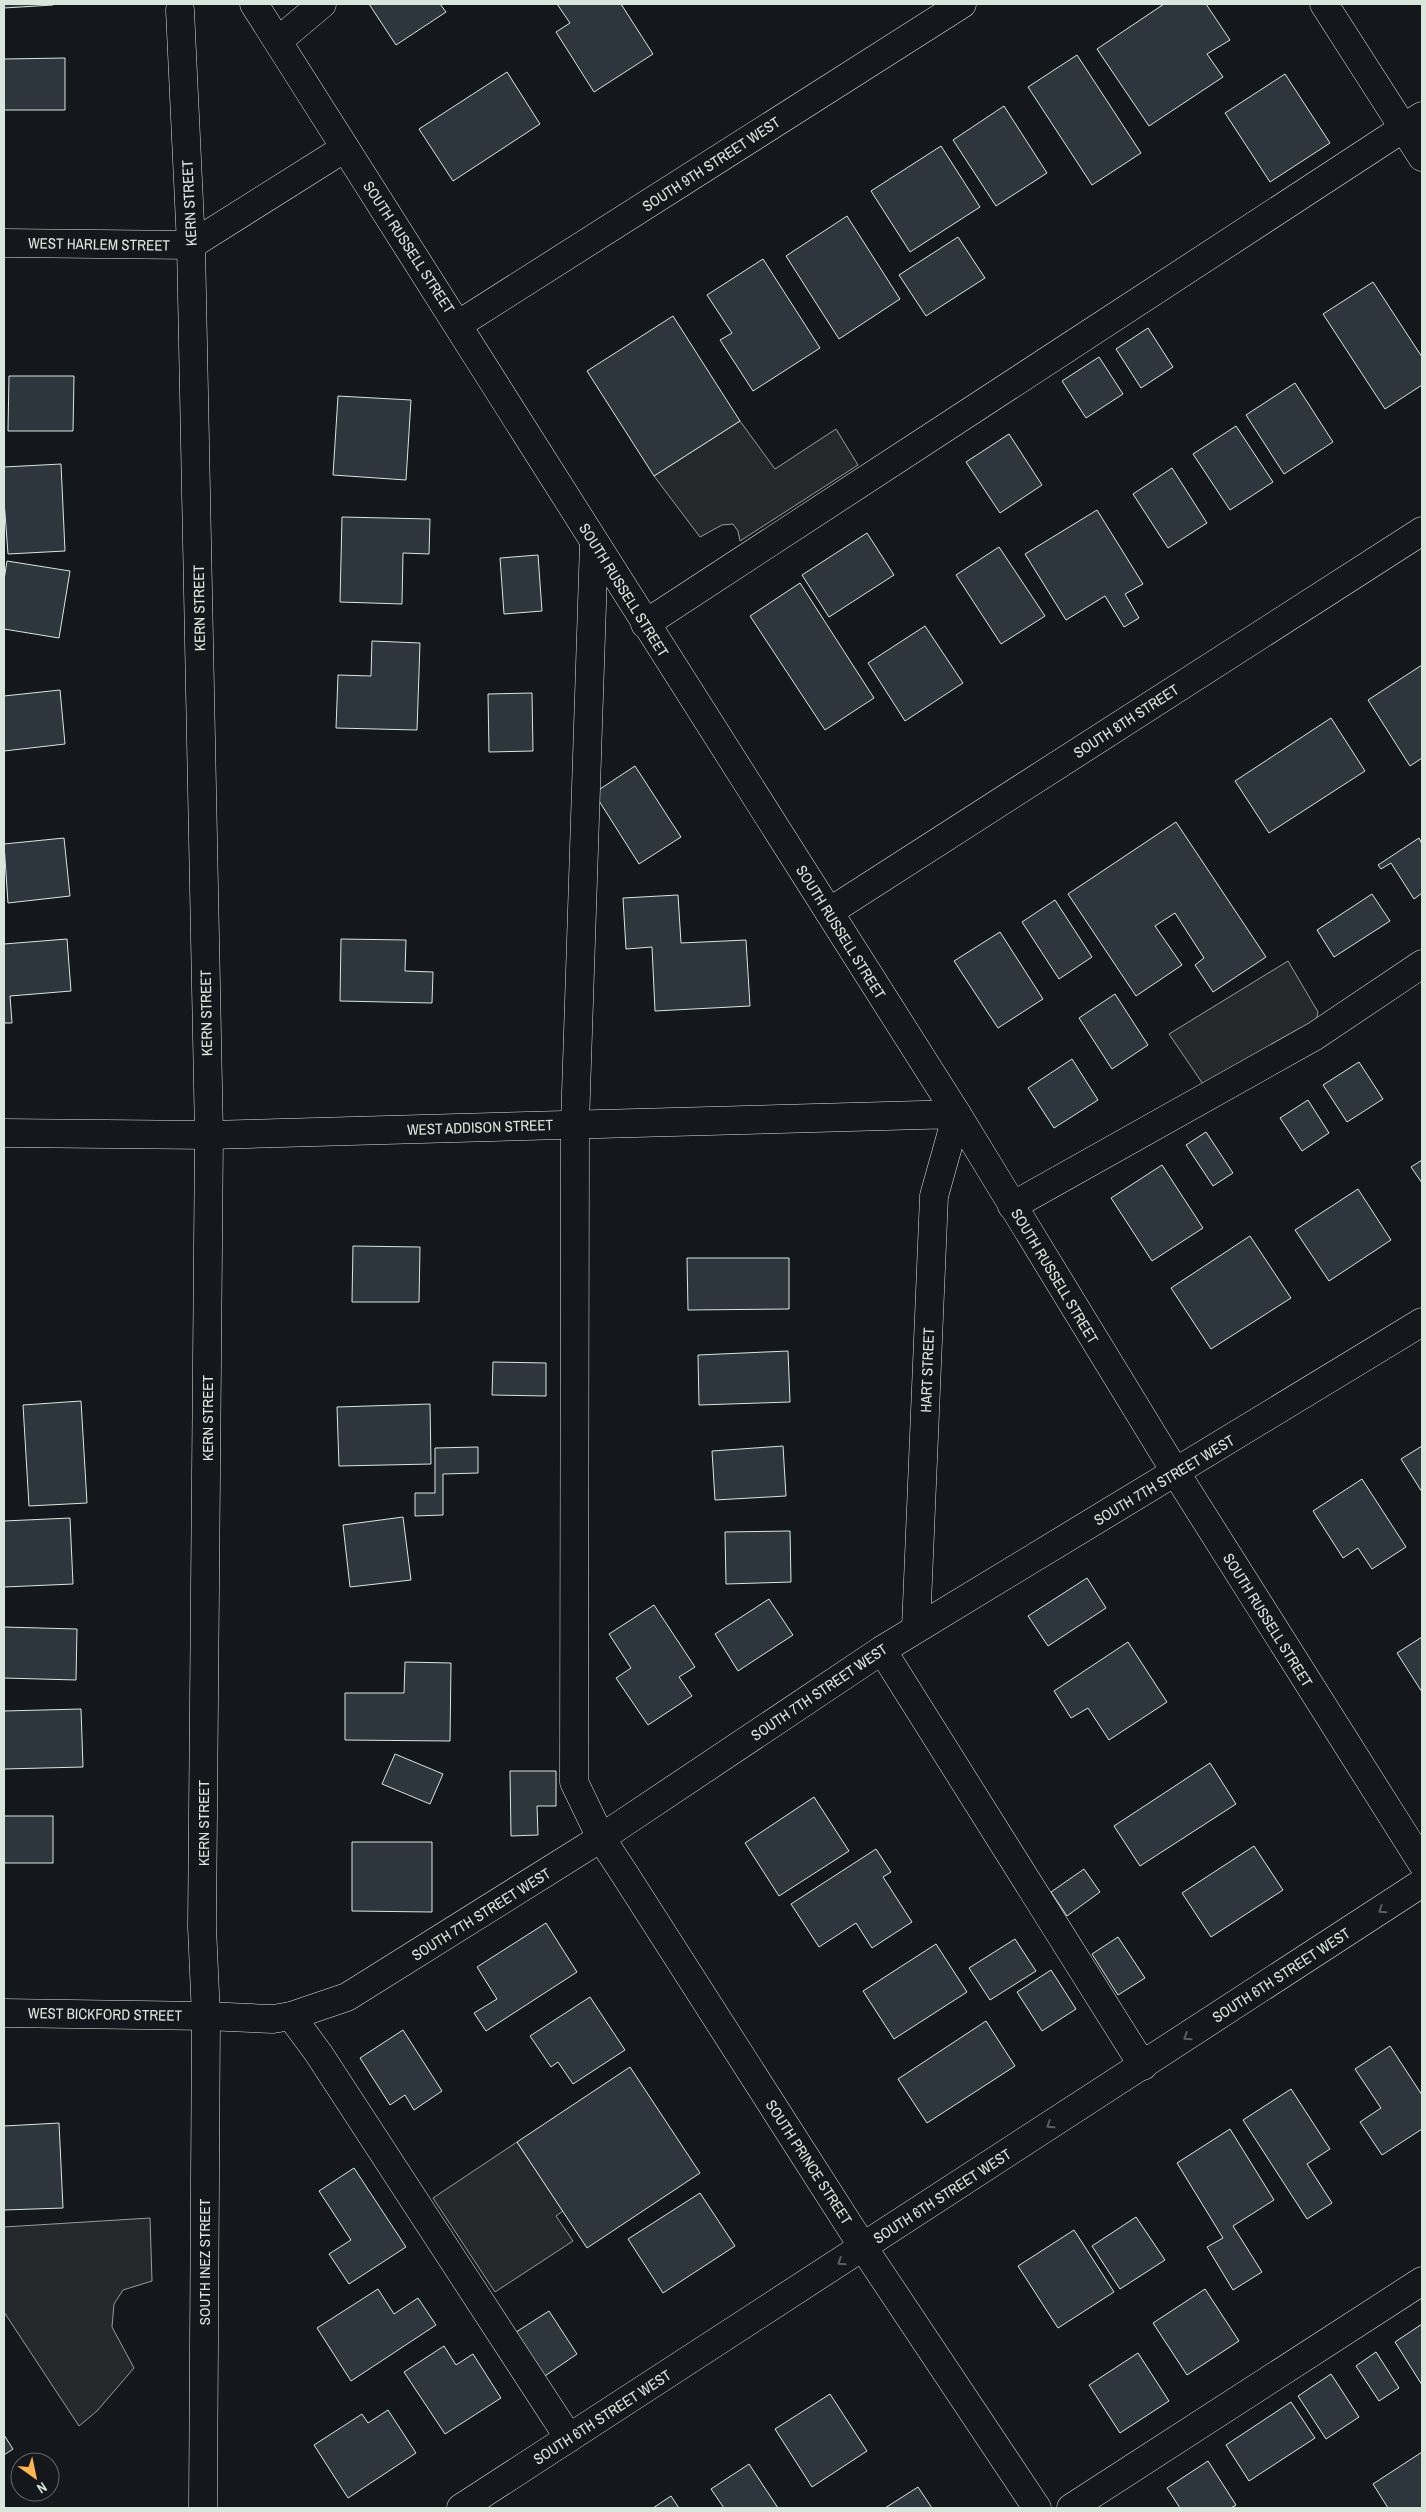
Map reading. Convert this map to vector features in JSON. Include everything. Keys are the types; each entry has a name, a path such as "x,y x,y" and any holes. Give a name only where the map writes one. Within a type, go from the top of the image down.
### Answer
{"street":[{"name":"SOUTH RUSSELL STREET","path":"254,4 459,324 594,543 957,1114 1176,1473 1422,1863"},
{"path":"278,41 322,4"},
{"name":"SOUTH 9TH STREET WEST","path":"459,324 962,4"},
{"path":"1324,4 1413,122 1422,157"},
{"name":"KERN STREET","path":"180,10 191,245 209,1135 202,1928 206,2016"},
{"path":"646,624 1413,122"},
{"name":"WEST HARLEM STREET","path":"4,243 191,245 345,148"},
{"name":"SOUTH 8TH STREET","path":"829,912 1422,531"},
{"name":"SOUTH PRINCE STREET","path":"594,543 575,1124 574,1782 601,1838 863,2247 1037,2508"},
{"path":"1012,1206 1315,1036 1422,964"},
{"name":"WEST ADDISON STREET","path":"4,1133 209,1135 957,1114"},
{"name":"HART STREET","path":"916,1628 934,1196 957,1114"},
{"name":"SOUTH 7TH STREET WEST","path":"206,2016 273,2019 292,2016 347,1997 601,1838 916,1628 1176,1473 1422,1322"},
{"path":"882,1650 1143,2066"},
{"name":"SOUTH 6TH STREET WEST","path":"461,2508 1422,1883"},
{"name":"WEST BICKFORD STREET","path":"4,2013 206,2016"},
{"name":"SOUTH INEZ STREET","path":"203,2508 206,2016"},
{"path":"292,2016 319,2054 569,2438"},
{"path":"1071,2508 1422,2281"}],"shaded area":[{"path":"740,421 775,469 836,429 858,465 740,541 738,531 733,524 722,525 700,537 654,476"},
{"path":"1288,961 1318,1012 1316,1021 1205,1087 1169,1034"},
{"path":"517,2142 563,2211 556,2216 573,2241 495,2292 433,2198"},
{"path":"150,2218 152,2281 123,2290 114,2304 112,2327 134,2368 97,2411 79,2426 4,2312 4,2227"}],"building":[{"path":"4,4 53,4 53,5 4,8"},
{"path":"369,4 440,4 446,12 396,45"},
{"path":"557,4 621,4 653,54 594,92 556,32 570,23"},
{"path":"1164,4 1206,4 1230,40 1207,54 1223,77 1149,126 1097,49"},
{"path":"1077,55 1141,153 1092,185 1028,87"},
{"path":"65,58 65,110 4,110 4,59"},
{"path":"507,72 540,124 453,181 419,129"},
{"path":"1285,74 1330,143 1270,182 1225,113"},
{"path":"1004,106 1047,173 996,206 953,140"},
{"path":"941,146 980,207 910,252 871,191"},
{"path":"847,216 900,299 839,339 786,256"},
{"path":"958,237 985,278 926,316 899,275"},
{"path":"763,259 820,348 753,391 720,340 732,333 707,295"},
{"path":"1373,282 1422,357 1422,385 1385,409 1323,314"},
{"path":"673,316 740,421 654,476 587,371"},
{"path":"1148,328 1173,367 1141,388 1116,349"},
{"path":"1099,357 1123,394 1086,418 1062,381"},
{"path":"9,376 74,376 73,431 8,431"},
{"path":"1295,383 1333,442 1284,474 1246,415"},
{"path":"338,396 411,400 406,480 333,475"},
{"path":"1236,426 1273,482 1230,510 1193,454"},
{"path":"1009,434 1042,485 1000,513 966,462"},
{"path":"61,464 65,551 8,554 4,500 4,467"},
{"path":"1172,468 1207,523 1168,548 1133,494"},
{"path":"1097,510 1143,584 1125,594 1139,618 1124,627 1105,596 1066,620 1025,554"},
{"path":"342,517 430,519 429,554 403,553 402,604 340,602"},
{"path":"867,533 894,575 829,617 802,575"},
{"path":"999,547 1045,616 1001,644 956,575"},
{"path":"538,555 542,611 504,614 500,558"},
{"path":"7,561 70,571 59,638 4,629 4,580"},
{"path":"800,583 874,698 825,730 750,616"},
{"path":"925,626 963,683 905,721 868,663"},
{"path":"372,641 420,643 417,730 336,728 338,675 371,676"},
{"path":"1422,665 1422,758 1410,766 1368,700"},
{"path":"60,690 65,744 4,751 4,696"},
{"path":"532,693 533,751 489,752 488,694"},
{"path":"1331,718 1365,771 1269,833 1235,781"},
{"path":"635,766 681,837 639,864 594,793"},
{"path":"1176,822 1266,957 1213,992 1195,965 1204,958 1175,913 1155,926 1182,965 1136,996 1068,894"},
{"path":"64,838 70,896 8,903 4,844"},
{"path":"1419,838 1422,844 1422,893 1414,899 1391,863 1381,869 1378,865"},
{"path":"1372,894 1390,921 1334,957 1317,930"},
{"path":"678,895 681,943 746,940 750,1006 655,1011 652,947 626,949 623,898"},
{"path":"1055,900 1092,957 1059,979 1022,922"},
{"path":"1000,932 1043,999 998,1028 954,961"},
{"path":"67,939 71,991 10,996 12,1023 4,1023 4,944"},
{"path":"341,939 406,940 405,971 433,972 432,1003 340,1001"},
{"path":"1115,994 1148,1045 1112,1069 1079,1018"},
{"path":"1072,1059 1098,1100 1054,1128 1028,1088"},
{"path":"1359,1062 1383,1099 1347,1122 1323,1085"},
{"path":"1308,1100 1329,1133 1302,1151 1280,1118"},
{"path":"1206,1132 1233,1173 1213,1186 1186,1145"},
{"path":"1422,1160 1422,1183 1411,1167"},
{"path":"1162,1165 1203,1228 1152,1261 1111,1198"},
{"path":"1358,1189 1391,1240 1329,1281 1295,1230"},
{"path":"1250,1236 1291,1298 1211,1349 1171,1288"},
{"path":"353,1246 420,1247 419,1302 352,1302"},
{"path":"687,1258 789,1258 789,1309 688,1310"},
{"path":"788,1351 790,1402 699,1405 698,1355"},
{"path":"493,1362 546,1363 546,1396 492,1395"},
{"path":"81,1401 87,1503 29,1506 23,1405"},
{"path":"430,1404 431,1464 339,1466 337,1407"},
{"path":"783,1446 786,1496 715,1500 712,1451"},
{"path":"1422,1446 1422,1492 1401,1459"},
{"path":"478,1447 478,1473 443,1474 443,1515 415,1516 415,1493 435,1493 435,1448"},
{"path":"1362,1479 1406,1547 1372,1569 1358,1548 1343,1558 1313,1511"},
{"path":"403,1517 411,1580 350,1587 343,1525"},
{"path":"70,1518 73,1584 4,1587 4,1521"},
{"path":"790,1531 791,1582 726,1584 725,1532"},
{"path":"1087,1578 1106,1608 1048,1646 1028,1616"},
{"path":"769,1599 793,1635 738,1671 715,1634"},
{"path":"654,1605 695,1667 679,1677 692,1696 648,1725 616,1678 631,1668 609,1634"},
{"path":"4,1627 77,1629 76,1680 4,1678"},
{"path":"1422,1637 1422,1692 1397,1653"},
{"path":"1128,1642 1167,1702 1109,1740 1088,1708 1071,1718 1054,1691"},
{"path":"405,1662 451,1663 450,1741 345,1740 345,1693 404,1693"},
{"path":"81,1709 83,1767 4,1769 4,1711"},
{"path":"395,1754 443,1774 430,1804 382,1784"},
{"path":"1210,1763 1236,1804 1140,1866 1114,1826"},
{"path":"510,1771 556,1771 556,1806 537,1806 538,1835 511,1836"},
{"path":"814,1797 849,1851 779,1896 745,1843"},
{"path":"4,1816 53,1816 53,1863 4,1863"},
{"path":"352,1842 432,1842 432,1912 352,1911"},
{"path":"1254,1846 1283,1890 1211,1937 1182,1893"},
{"path":"876,1849 891,1872 883,1877 912,1922 872,1948 856,1923 819,1947 791,1904"},
{"path":"1084,1869 1100,1892 1067,1916 1051,1892"},
{"path":"546,1923 577,1972 486,2031 474,2013 497,1999 477,1967"},
{"path":"1118,1937 1145,1978 1118,1995 1092,1954"},
{"path":"1015,1939 1036,1971 990,2000 969,1968"},
{"path":"936,1944 967,1992 894,2039 863,1991"},
{"path":"1051,1970 1076,2009 1042,2031 1017,1992"},
{"path":"590,1997 625,2050 573,2084 558,2062 551,2067 530,2036"},
{"path":"986,2021 1015,2066 927,2123 898,2079"},
{"path":"403,2030 442,2091 414,2110 405,2095 390,2105 360,2058"},
{"path":"1390,2046 1422,2095 1422,2129 1382,2155 1360,2122 1381,2108 1355,2069"},
{"path":"630,2067 700,2173 587,2248 517,2142"},
{"path":"1291,2089 1330,2149 1307,2164 1332,2203 1307,2219 1243,2120"},
{"path":"59,2123 63,2208 4,2210 4,2126"},
{"path":"1230,2129 1274,2200 1233,2226 1262,2272 1233,2290 1207,2247 1223,2238 1177,2163"},
{"path":"354,2168 406,2247 349,2284 329,2254 351,2240 319,2191"},
{"path":"700,2193 735,2246 663,2293 628,2239"},
{"path":"1136,2217 1165,2260 1120,2289 1092,2246"},
{"path":"1074,2230 1114,2292 1058,2328 1018,2266"},
{"path":"378,2289 394,2314 418,2298 436,2325 351,2381 317,2328"},
{"path":"1205,2289 1239,2341 1187,2375 1153,2323"},
{"path":"549,2311 577,2354 542,2378 513,2334"},
{"path":"1422,2324 1422,2385 1395,2342"},
{"path":"444,2346 456,2365 473,2354 501,2398 445,2434 404,2372"},
{"path":"1376,2352 1399,2388 1379,2401 1356,2366"},
{"path":"1138,2353 1169,2401 1120,2433 1089,2385"},
{"path":"1331,2374 1359,2417 1326,2439 1298,2396"},
{"path":"830,2394 867,2451 812,2487 775,2429"},
{"path":"1291,2402 1315,2438 1249,2481 1226,2445"},
{"path":"388,2410 416,2453 348,2498 314,2445 362,2414 368,2423"},
{"path":"4,2435 13,2449 4,2455"},
{"path":"1422,2452 1422,2508 1388,2508 1373,2484"},
{"path":"1208,2461 1236,2505 1231,2508 1180,2508 1167,2488"},
{"path":"749,2464 778,2508 724,2508 711,2489"},
{"path":"918,2487 932,2508 885,2508"},
{"path":"671,2496 679,2508 653,2508"}]}
